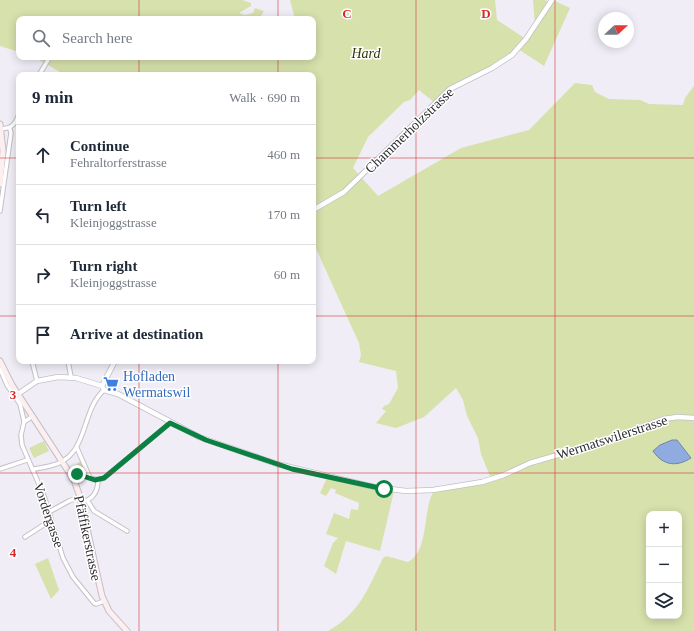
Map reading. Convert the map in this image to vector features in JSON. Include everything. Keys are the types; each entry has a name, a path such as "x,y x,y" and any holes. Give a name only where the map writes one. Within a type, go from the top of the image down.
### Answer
{"main road":[{"path":"0,126 2,158 0,184"},
{"name":"Pfäffikerstrasse","path":"0,361 12,385 71,475 81,500 100,590 109,610 127,631"}],"street":[{"name":"Chammerholzstrasse","path":"316,208 344,192 450,89 499,64 512,55 526,39 552,0"},
{"path":"41,72 48,60"},
{"path":"10,129 16,125"},
{"path":"0,126 10,129"},
{"path":"0,211 11,133 10,129"},
{"path":"18,394 37,381 33,364"},
{"path":"69,364 71,377"},
{"path":"32,469 39,469 63,462 77,448 91,412 114,364"},
{"path":"0,369 7,385 20,404 24,421 33,416"},
{"name":"Wermatswilerstrasse","path":"37,381 58,377 71,377 118,394 170,423 206,440 292,469 384,489 433,490 475,484 497,478 530,463 600,442 663,419 678,417 694,418"},
{"name":"Vordergasse","path":"24,421 20,440 49,512 64,558 73,577 94,602 96,604 104,601"},
{"path":"71,475 74,473 98,480 108,475 170,423"},
{"path":"77,448 90,478"},
{"path":"0,469 27,460"},
{"path":"35,476 39,469"},
{"path":"83,476 88,473"},
{"path":"49,512 69,501 87,500 97,491 98,480"},
{"path":"87,500 94,511 127,531"},
{"path":"25,537 51,520"}],"green space":[{"path":"0,0 242,0 251,3 251,6 239,13 245,15 253,13 255,8 264,11 261,16 16,16 16,51 0,46"},
{"name":"Hard","path":"290,0 495,0 497,20 526,39 535,26 533,0 545,0 550,3 553,0 570,8 544,66 518,49 512,55 465,80 435,103 419,90 410,100 404,102 368,137 353,168 378,196 461,148 529,130 575,83 592,85 595,92 609,99 640,100 649,104 683,105 685,98 694,86 694,631 328,631 348,617 362,600 383,558 386,556 408,562 415,556 423,539 430,499 434,491 492,481 481,454 478,438 467,416 463,400 456,388 424,417 396,428 376,423 386,411 382,409 384,406 389,404 398,388 396,371 359,362 361,355 359,343 316,249 316,72 60,72 39,60 316,60 316,16 294,16"},
{"path":"44,441 49,451 34,458 29,448"},
{"path":"81,460 86,473 75,471 73,468"},
{"path":"327,478 394,491 380,551 346,541 336,574 324,566 333,543 338,538 326,534 334,513 349,519 351,509 358,510 359,503 335,493 336,490 331,488 326,496 320,493"},
{"path":"48,558 59,590 51,599 35,564"}],"water":[{"path":"672,440 677,440 691,458 675,464 670,464 661,460 653,451 660,445"}],"place":[{"name":"Hofladen Wermatswil","path":"111,384"}],"route":[{"path":"77,474 95,480 104,478 157,432 170,423 206,440 292,469 384,489"}]}
